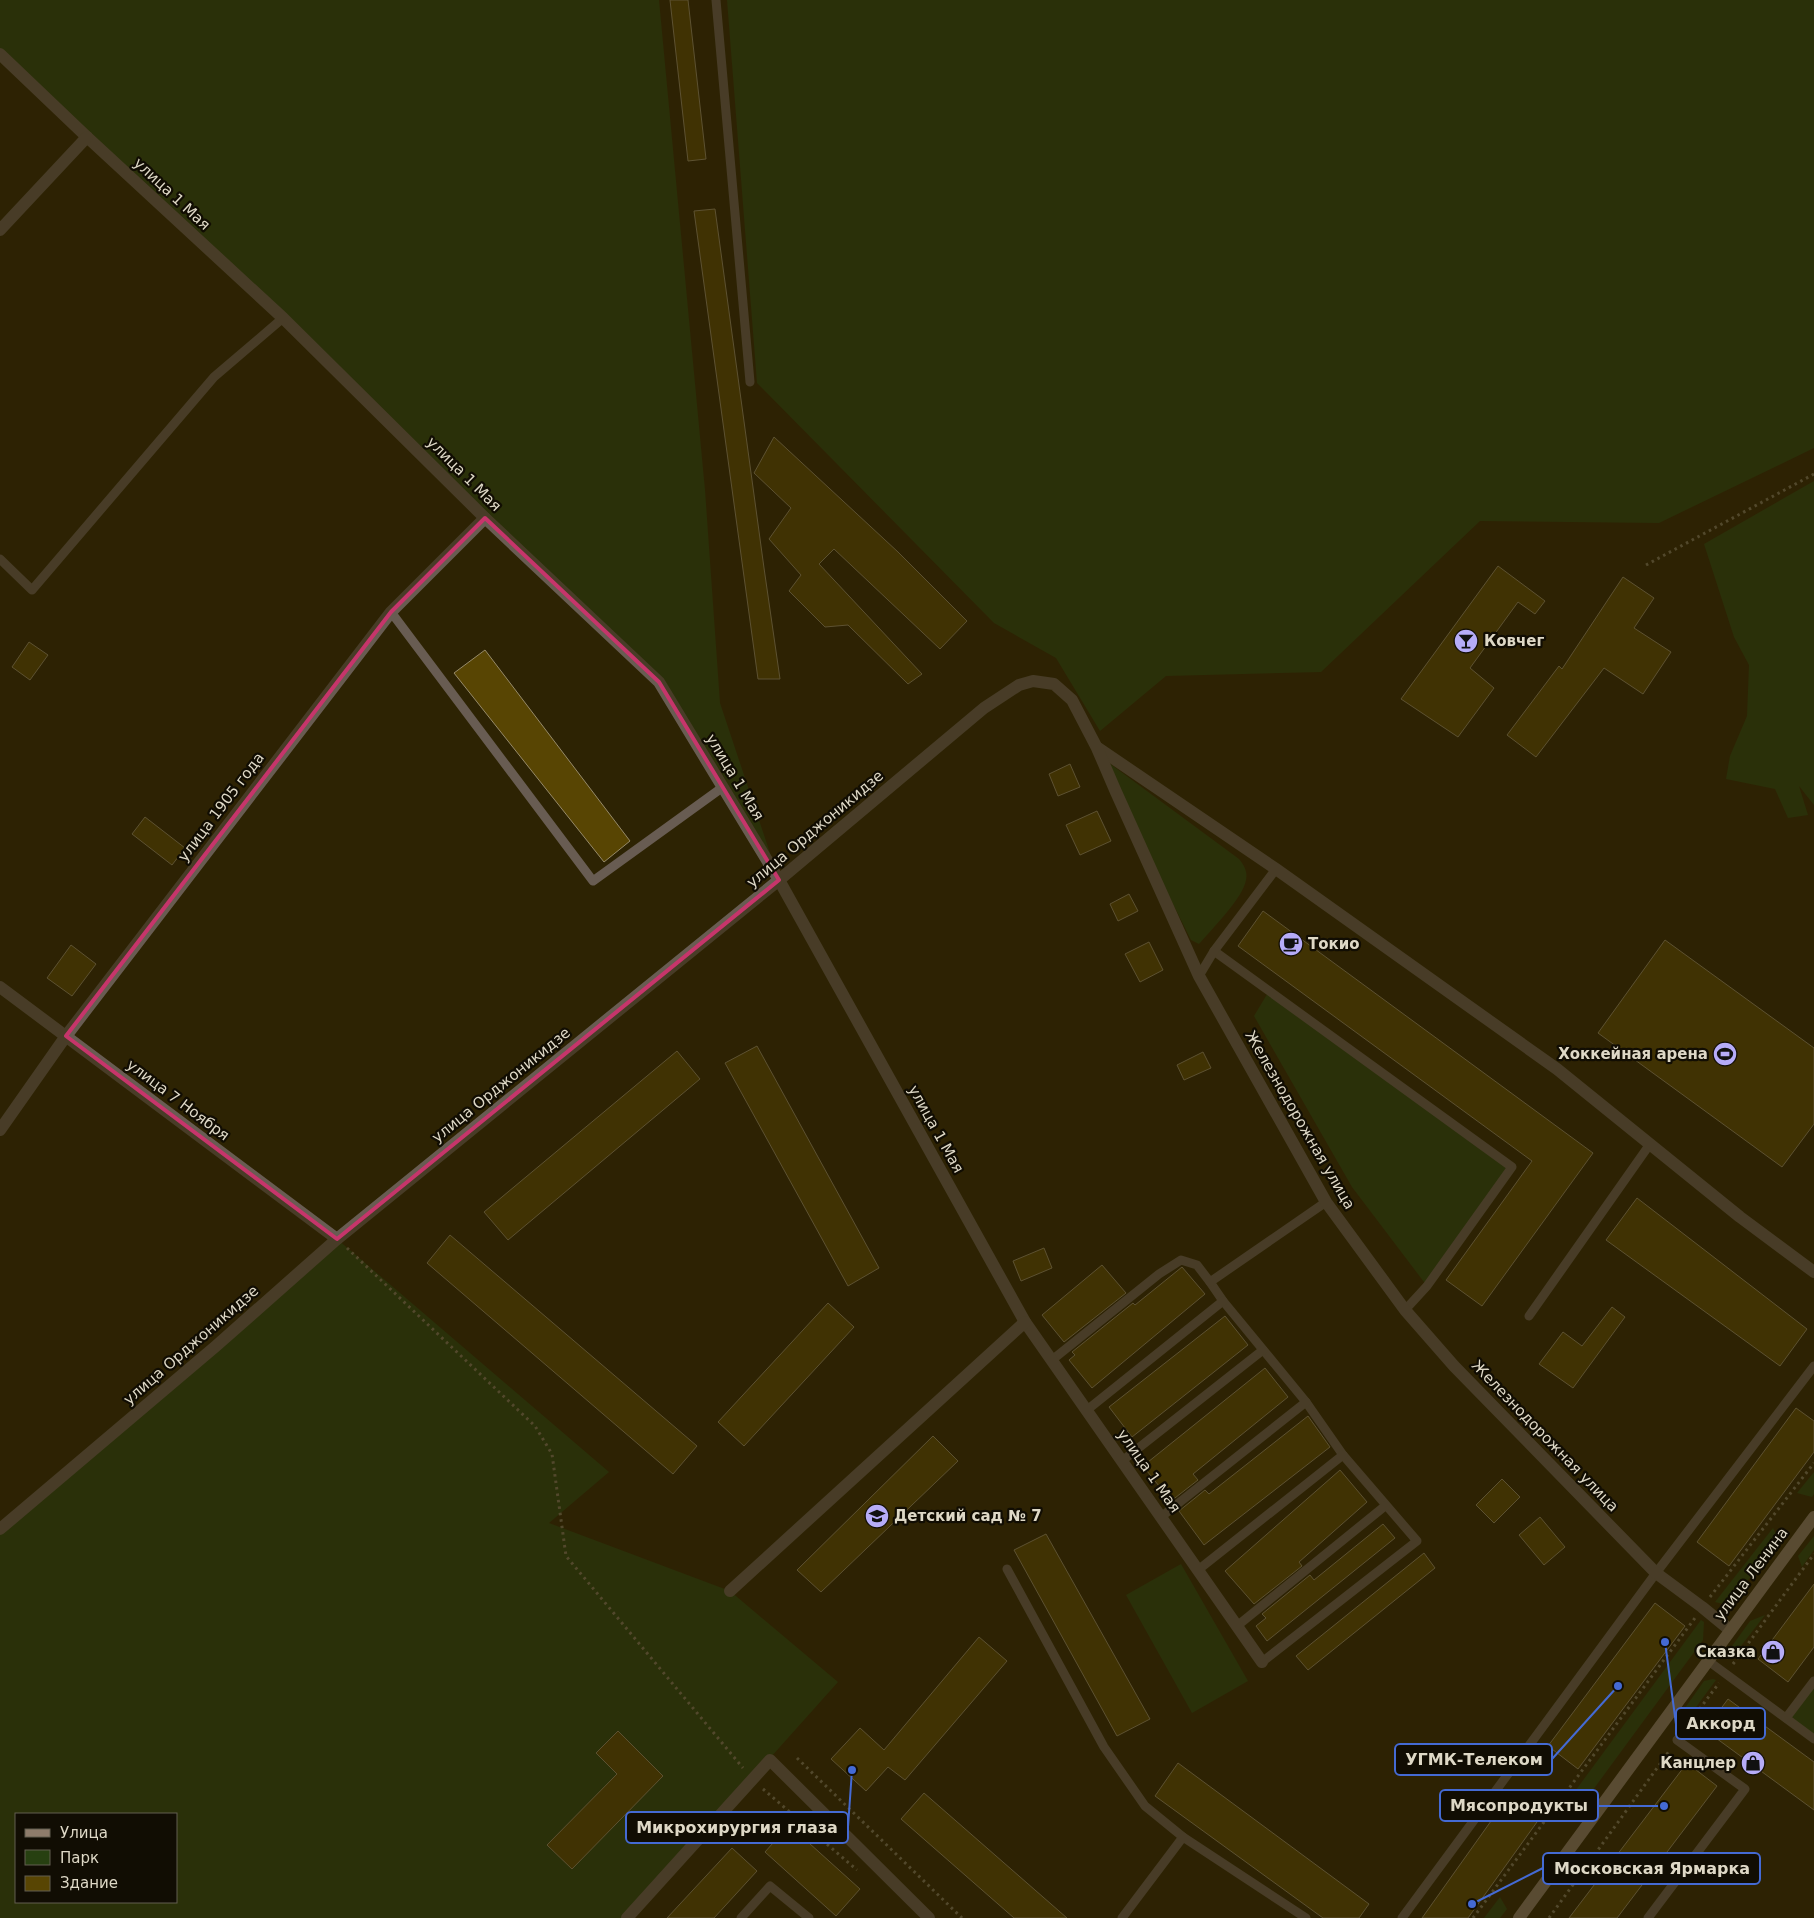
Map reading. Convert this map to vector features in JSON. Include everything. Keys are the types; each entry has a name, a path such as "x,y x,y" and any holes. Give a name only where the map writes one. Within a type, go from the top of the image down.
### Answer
{"main road":[{"name":"улица Ленина","path":"1519,1918 1814,1517"}],"street":[{"name":"улица 1 Мая","path":"0,54 283,318 485,518 659,682 779,880 1026,1322 1262,1662"},
{"path":"0,230 87,137"},
{"name":"улица 1905 года","path":"0,1130 66,1036 391,612 485,518"},
{"name":"Железнодорожная улица","path":"1033,681 1054,684 1072,700 1097,748 1199,976 1326,1202 1405,1310 1454,1366 1656,1574 1730,1630"},
{"name":"улица Орджоникидзе","path":"0,1529 216,1346 337,1239 779,880 984,708 1020,685 1033,681"},
{"path":"1097,748 1276,869 1556,1069 1740,1217 1814,1272"},
{"name":"улица 7 Ноября","path":"0,987 337,1239"},
{"path":"730,1591 1026,1322"},
{"path":"627,1918 770,1760 929,1918"}],"lane":[{"path":"716,0 750,382"},
{"path":"0,559 32,590 214,377 283,318"},
{"path":"391,612 593,881 723,788"},
{"path":"1199,976 1214,951 1276,869"},
{"path":"1214,951 1512,1167 1427,1286 1405,1310"},
{"path":"1529,1316 1650,1144"},
{"path":"1210,1282 1326,1202"},
{"path":"1052,1360 1160,1274 1181,1260 1197,1265 1223,1301 1306,1402 1343,1455 1417,1541 1262,1662"},
{"path":"1087,1410 1223,1301"},
{"path":"1122,1461 1263,1350"},
{"path":"1402,1918 1656,1574 1814,1366"},
{"path":"1161,1517 1306,1402"},
{"path":"1198,1570 1343,1455"},
{"path":"1236,1626 1385,1506"},
{"path":"1007,1569 1104,1746 1145,1806 1183,1837 1306,1918"},
{"path":"1707,1660 1814,1739"},
{"path":"1786,1718 1814,1681"},
{"path":"1648,1918 1745,1790 1677,1740"},
{"path":"1122,1918 1183,1837"},
{"path":"741,1918 770,1886 809,1918"}],"path":[{"path":"1646,565 1814,474"},
{"path":"337,1239 535,1426 552,1454 566,1556 752,1779 861,1874"},
{"path":"1473,1918 1702,1607 1814,1463"},
{"path":"1549,1918 1725,1673 1814,1554"},
{"path":"797,1758 962,1918"}],"highlighted area":[{"path":"485,518 659,682 779,880 337,1239 66,1036 391,612"}],"green space":[{"path":"0,0 659,0 705,490 720,703 779,880 659,682 0,54"},
{"path":"727,0 1814,0 1814,448 1659,523 1480,521 1321,672 1166,676 1100,731 1056,658 994,623 757,383"},
{"path":"1814,481 1814,805 1799,786 1808,815 1788,818 1775,789 1726,779 1730,756 1747,716 1749,665 1734,637 1704,544"},
{"path":"1109,763 1239,859 1244,866 1246,880 1239,896 1226,914 1199,944 1191,940 1159,876"},
{"path":"1269,991 1512,1167 1427,1286 1352,1187 1254,1016"},
{"path":"337,1239 609,1472 549,1523 730,1591 838,1682 627,1918 0,1918 0,1529"},
{"path":"1814,1472 1814,1494 1812,1497 1797,1493"},
{"path":"1773,1528 1779,1540 1732,1601 1727,1605 1715,1602"},
{"path":"1814,1536 1814,1550 1802,1567 1798,1556"},
{"path":"1181,1564 1248,1681 1192,1713 1126,1595"},
{"path":"1765,1615 1730,1660 1727,1653 1750,1621"},
{"path":"1701,1620 1704,1622 1703,1640 1587,1798 1570,1798"},
{"path":"1716,1680 1685,1722 1680,1715 1704,1681"},
{"path":"1814,1681 1814,1739 1786,1718"},
{"path":"1500,1897 1507,1909 1500,1918 1484,1918"}],"building":[{"path":"670,0 688,0 706,159 688,161"},
{"path":"715,209 780,679 758,679 694,211"},
{"path":"774,437 898,552 967,621 940,649 834,549 819,564 922,674 908,684 848,625 825,627 789,591 801,575 769,539 791,508 754,473"},
{"name":"Ковчег","path":"1498,566 1545,601 1535,614 1518,602 1470,668 1494,688 1458,737 1401,699"},
{"path":"1623,577 1654,598 1634,628 1671,652 1643,694 1604,668 1536,757 1507,735 1559,666 1562,669"},
{"path":"29,642 48,655 30,680 12,667"},
{"path":"485,650 630,841 604,862 454,673"},
{"path":"1070,764 1080,787 1058,796 1049,774"},
{"path":"1097,811 1111,841 1080,855 1066,825"},
{"path":"145,817 185,848 172,865 132,834"},
{"path":"1129,894 1138,911 1118,921 1110,904"},
{"path":"1263,911 1593,1153 1482,1306 1446,1280 1532,1161 1238,946"},
{"path":"1665,940 1814,1048 1814,1124 1782,1167 1598,1033"},
{"path":"1149,942 1163,970 1140,982 1125,954"},
{"path":"71,945 96,964 72,996 47,978"},
{"path":"757,1046 879,1268 848,1286 725,1063"},
{"path":"677,1051 700,1079 508,1240 484,1212"},
{"path":"1203,1052 1211,1068 1184,1080 1177,1065"},
{"path":"1637,1198 1807,1329 1780,1366 1606,1240"},
{"path":"450,1235 697,1446 673,1474 427,1263"},
{"path":"1044,1248 1052,1268 1021,1281 1013,1261"},
{"path":"1102,1265 1126,1293 1064,1342 1042,1315"},
{"path":"1182,1267 1205,1294 1092,1388 1069,1360 1075,1355 1072,1352"},
{"path":"828,1303 854,1327 744,1446 718,1422"},
{"path":"1612,1307 1625,1317 1573,1388 1539,1364 1563,1332 1582,1346"},
{"path":"1225,1316 1248,1345 1132,1437 1109,1407"},
{"path":"1265,1368 1288,1397 1193,1474 1198,1480 1171,1501 1143,1466"},
{"path":"1796,1408 1814,1421 1814,1452 1729,1566 1697,1542"},
{"path":"1308,1416 1330,1447 1204,1545 1179,1511 1205,1490 1209,1494"},
{"name":"Детский сад № 7","path":"933,1436 958,1461 821,1592 797,1570"},
{"path":"1340,1470 1367,1502 1299,1562 1302,1566 1254,1604 1225,1571"},
{"path":"1502,1479 1520,1497 1494,1523 1476,1505"},
{"path":"1540,1517 1565,1547 1544,1565 1519,1535"},
{"path":"1383,1524 1395,1538 1267,1641 1256,1626 1266,1618 1262,1614 1310,1575 1314,1580"},
{"path":"1046,1534 1150,1719 1117,1736 1014,1550"},
{"path":"1424,1553 1435,1568 1308,1670 1296,1656"},
{"path":"1814,1584 1814,1647 1788,1682 1758,1659"},
{"path":"1655,1603 1685,1626 1578,1769 1548,1746"},
{"path":"979,1637 1007,1661 905,1780 888,1767 866,1791 831,1759 860,1728 884,1750"},
{"path":"1728,1699 1814,1762 1814,1810 1705,1730"},
{"path":"618,1731 663,1776 572,1869 547,1845 617,1774 596,1753"},
{"path":"1178,1763 1369,1904 1359,1918 1323,1918 1155,1796"},
{"path":"1687,1763 1717,1786 1617,1918 1569,1918"},
{"path":"924,1793 1067,1918 1014,1918 901,1819"},
{"path":"1506,1800 1537,1822 1468,1918 1422,1918"},
{"path":"789,1825 860,1889 836,1916 765,1852"},
{"path":"732,1848 757,1871 714,1918 667,1918"}],"place":[{"name":"Ковчег","path":"1466,641"},
{"name":"Токио","path":"1291,944"},
{"name":"Хоккейная арена","path":"1725,1054"},
{"name":"Детский сад № 7","path":"877,1516"},
{"name":"Аккорд","path":"1665,1642"},
{"name":"Сказка","path":"1773,1652"},
{"name":"УГМК-Телеком","path":"1618,1686"},
{"name":"Канцлер","path":"1753,1763"},
{"name":"Микрохирургия глаза","path":"852,1770"},
{"name":"Мясопродукты","path":"1664,1806"},
{"name":"Московская Ярмарка","path":"1472,1904"}]}
